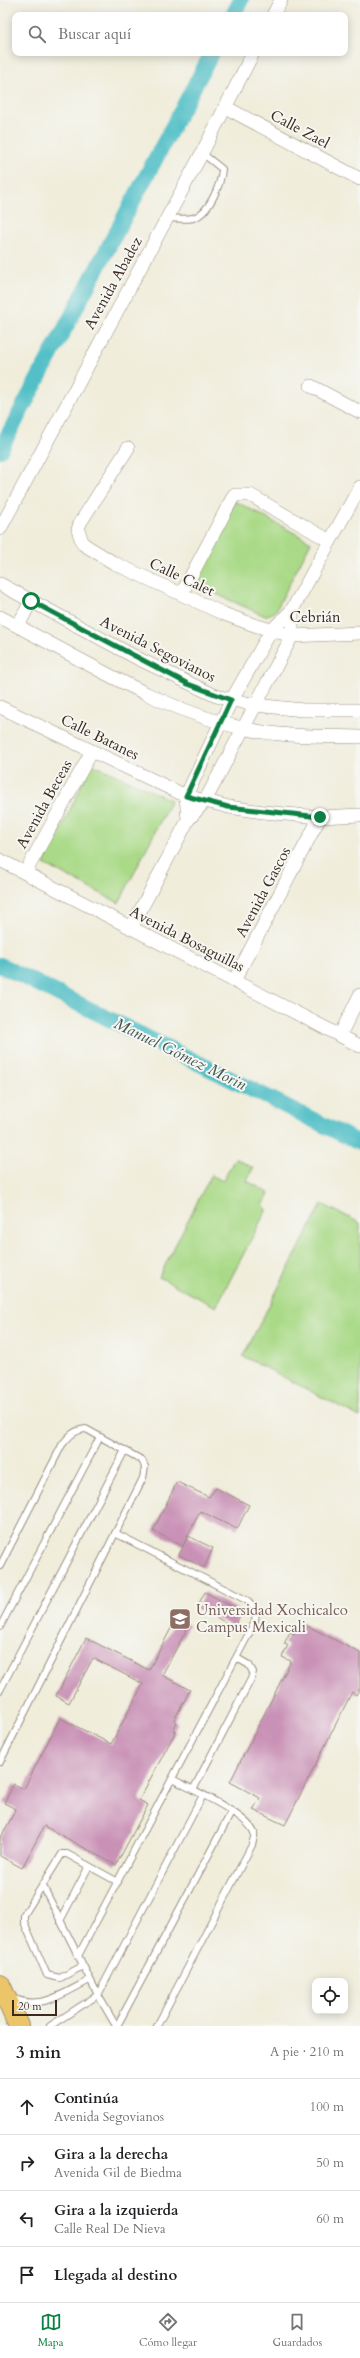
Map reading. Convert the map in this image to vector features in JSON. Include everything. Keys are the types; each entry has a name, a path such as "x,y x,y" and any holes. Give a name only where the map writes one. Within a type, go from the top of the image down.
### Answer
{"main road":[{"path":"2,1990 19,2026"}],"street":[{"path":"275,12 281,0"},
{"name":"Avenida Abadez","path":"0,528 202,153 224,107 251,56"},
{"name":"Calle Zael","path":"224,107 360,179"},
{"path":"311,386 360,412"},
{"name":"Calle Calet","path":"128,448 80,524 78,530 83,544 114,563 182,593 224,614 271,631"},
{"path":"188,820 186,796 231,700 271,631 292,610 360,487"},
{"path":"182,593 234,495 250,495 330,540"},
{"name":"Avenida Segovianos","path":"0,584 188,684 231,700 255,705 303,710 360,710"},
{"path":"18,626 31,601"},
{"path":"132,928 188,820 205,801 292,636 292,610"},
{"path":"0,617 172,706 220,723 244,729 292,735 360,737"},
{"name":"Cebrián","path":"271,631 292,636 360,633"},
{"name":"Calle Batanes","path":"0,707 186,796 263,812 320,817 360,815"},
{"name":"Avenida Beceas","path":"25,873 92,751"},
{"name":"Avenida Gascos","path":"234,981 320,817"},
{"name":"Avenida Bosaguillas","path":"0,860 360,1046"},
{"path":"340,1035 360,994"}],"lane":[{"path":"167,218 194,218 204,211 221,182 222,169 202,153"},
{"path":"0,1566 62,1445 77,1429 86,1429 142,1460 145,1468 143,1478 0,1762"},
{"path":"0,1627 100,1437"},
{"path":"0,1690 125,1450"},
{"path":"78,1956 255,1622 256,1610 248,1601 115,1533"},
{"path":"193,1790 251,1679 253,1672 249,1665 237,1658"},
{"path":"157,2026 252,1845 254,1834 250,1826 232,1811 172,1779"},
{"path":"50,2026 98,1996 203,1795"},
{"path":"43,1886 98,1996 117,2026 232,1811"},
{"path":"83,1966 60,1978 47,1975 24,1922 24,1915 62,1854 67,1854 118,1882"},
{"path":"60,1921 89,1866"},
{"path":"2,1990 23,2003 34,2004 42,2003 90,1980"}],"green space":[{"path":"235,501 311,542 275,612 265,616 194,584"},
{"path":"92,764 171,800 119,903 44,864"},
{"path":"235,1158 253,1168 247,1181 269,1193 263,1206 267,1209 216,1307 159,1277 211,1175 223,1181"},
{"path":"322,1204 360,1223 360,1417 243,1356"}],"building":[{"path":"177,1482 209,1497 216,1488 249,1505 237,1529 200,1511 183,1546 153,1531"},
{"path":"188,1536 213,1548 204,1568 179,1555"},
{"path":"205,1592 242,1612 234,1627 197,1607"},
{"path":"176,1619 189,1625 162,1675 190,1690 174,1720 177,1722 173,1730 176,1731 139,1800 148,1805 116,1865 44,1826 22,1868 0,1856 0,1839 16,1809 4,1803 14,1784 24,1789 60,1718 111,1744 143,1684 93,1658 69,1703 56,1696 86,1638 149,1670"},
{"path":"300,1622 360,1653 360,1688 356,1695 352,1692 285,1825 253,1810 260,1798 230,1782 291,1661 282,1657 288,1645 284,1644 290,1632 294,1634"}],"waterway":[{"path":"235,12 241,0"},
{"path":"0,450 210,56"},
{"name":"Manuel Gómez Morin","path":"0,965 360,1143"}],"place":[{"name":"Universidad Xochicalco Campus Mexicali","path":"180,1619"}],"route":[{"path":"31,601 188,684 216,696 231,700 186,796 228,807 320,817"}]}
